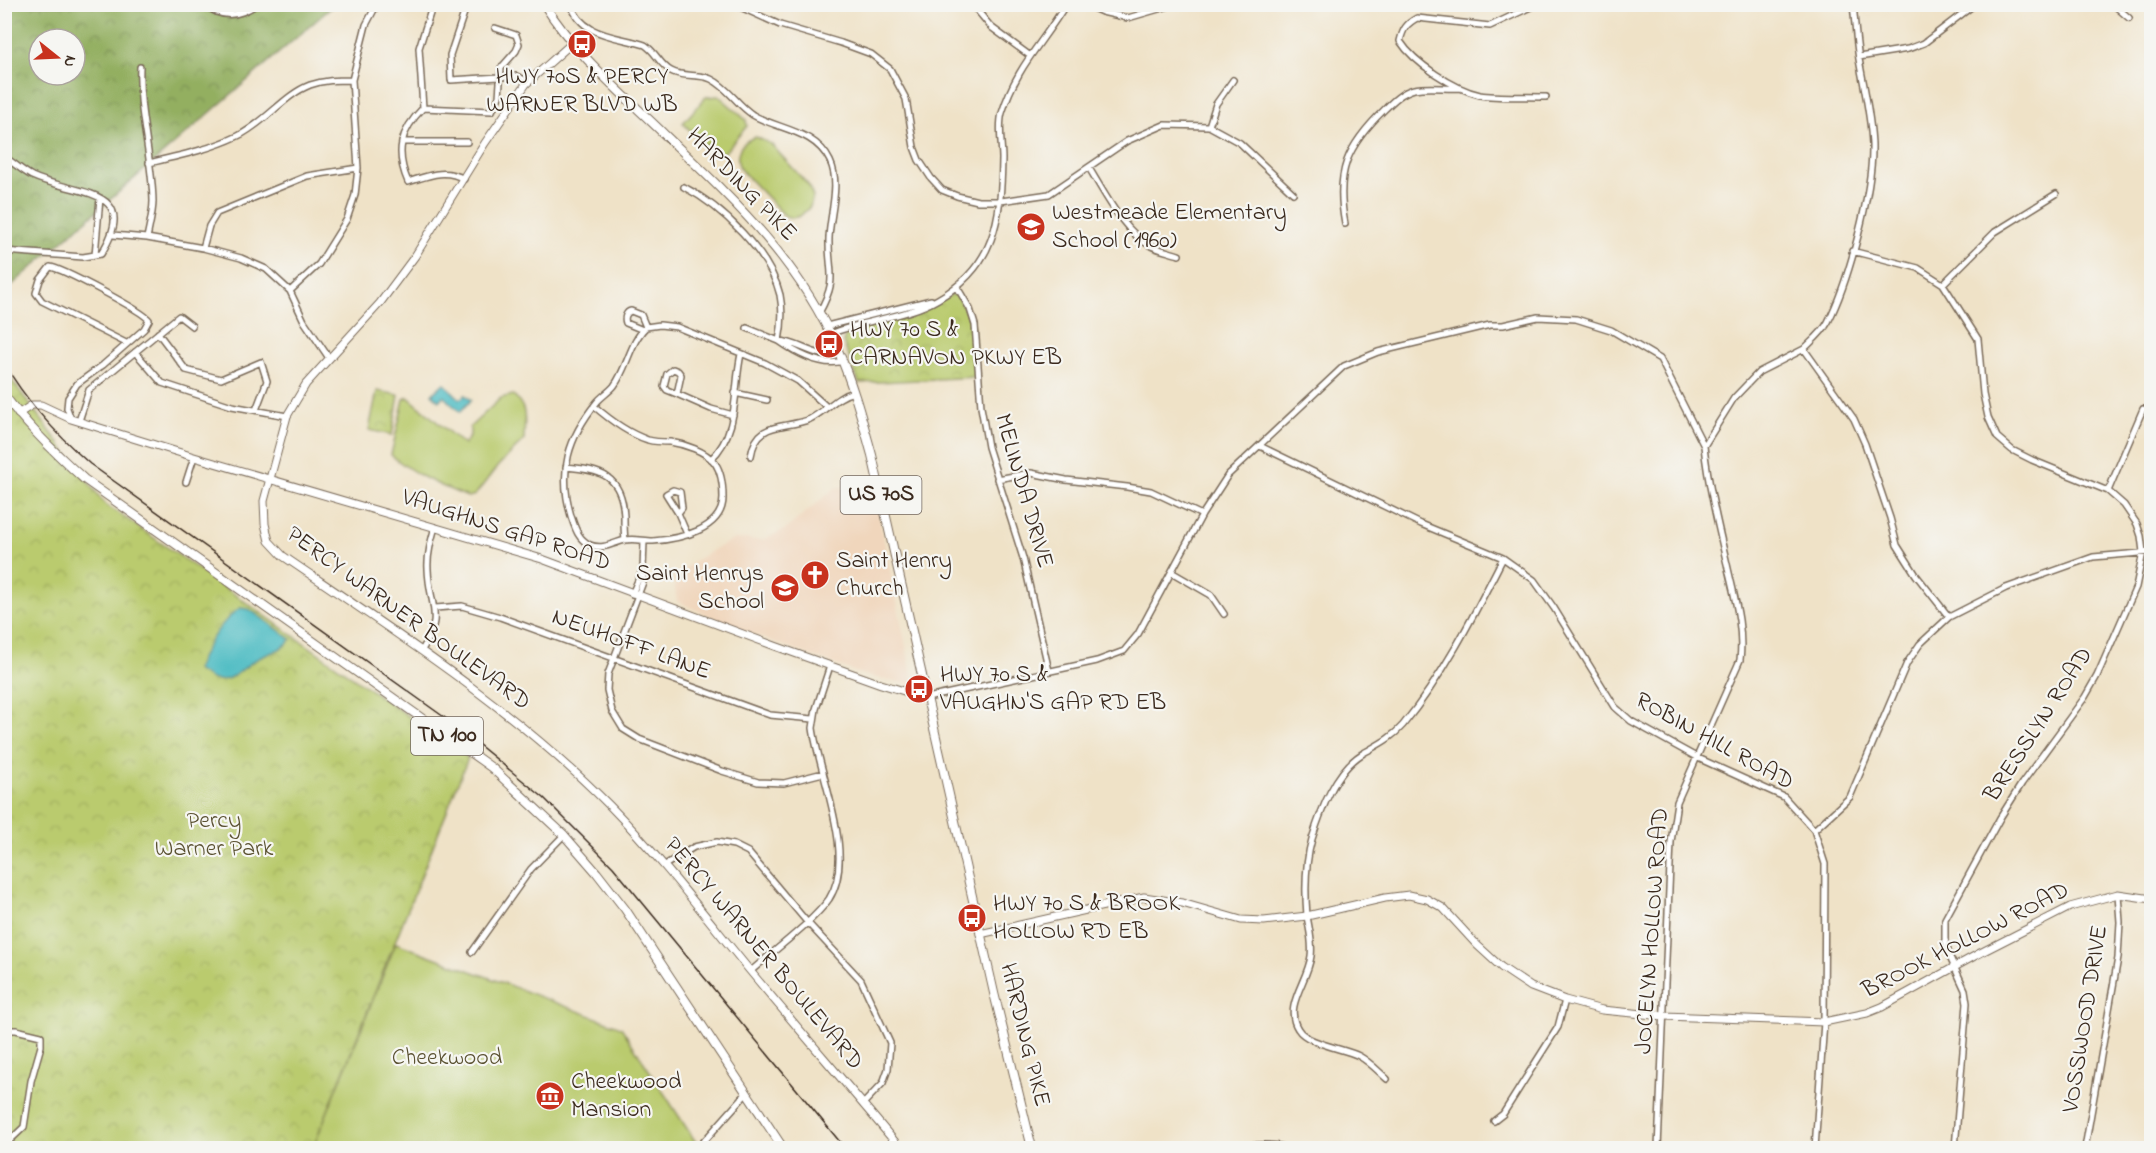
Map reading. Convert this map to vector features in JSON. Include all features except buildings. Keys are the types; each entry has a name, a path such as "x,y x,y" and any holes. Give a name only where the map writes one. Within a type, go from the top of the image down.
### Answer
{"main road":[{"name":"US 70S","path":"544,4 572,43"},
{"name":"HARDING PIKE","path":"572,43 754,221 788,263 831,334 843,361 873,460 980,934 1032,1149"},
{"name":"TN 100","path":"4,395 18,414 49,447 84,479 492,768 564,835 626,909 783,1149"}],"street":[{"path":"204,4 209,9 229,15 239,15 257,4"},
{"path":"290,291 319,264 347,219 355,195 358,168 352,80 366,25 377,4"},
{"path":"434,4 419,48 423,108 410,122 402,142 400,159 408,182 440,172 454,174 464,179"},
{"path":"467,4 450,55 451,80 516,76 523,79 525,83"},
{"path":"571,4 578,19 588,28 601,34 645,45 672,72 711,79 749,112 803,135 823,150 834,177 829,243 832,277 829,294 819,313"},
{"path":"734,4 780,26 841,42 871,54 890,69 906,99 914,147 919,160 942,190 957,196 978,201 1001,201 1049,194 1127,141 1164,125 1209,126 1240,143 1293,193"},
{"path":"972,4 991,27 1029,55"},
{"path":"831,334 848,327 910,311 932,302 957,287 975,270 986,253 996,227 1001,201 1001,117 1011,86 1029,55 1056,22 1066,4"},
{"path":"1084,4 1102,12 1128,18 1176,4"},
{"path":"1537,4 1490,26 1418,18 1402,30 1400,41 1407,52 1422,66 1480,95 1546,97"},
{"path":"1704,446 1734,398 1759,372 1804,349 1827,324 1840,293 1870,178 1872,148 1853,4"},
{"path":"1859,57 1908,49 1924,42 1975,4"},
{"path":"2113,4 2129,18"},
{"path":"423,108 492,111 499,96 501,68 516,51 519,40 516,35 495,28"},
{"name":"PERCY WARNER BOULEVARD","path":"572,43 525,83 415,256 380,303 306,384 287,416 269,478 264,501 265,524 269,541 283,556 422,650 488,698 549,750 609,806 665,865 751,972 900,1149"},
{"path":"140,67 142,114 153,204 147,238"},
{"path":"149,163 182,156 239,136 310,85 328,80 352,80"},
{"path":"1209,126 1216,104 1233,80"},
{"path":"1345,224 1342,203 1344,164 1364,131 1395,100 1415,88 1465,88"},
{"path":"402,142 467,142"},
{"path":"4,158 33,176 106,200 114,212 113,235 101,254 84,257 4,251"},
{"path":"203,248 209,225 217,213 307,176 358,168"},
{"path":"1089,168 1120,217 1141,239 1151,246 1179,255"},
{"path":"684,187 705,199 725,216 747,238 767,268 777,287 781,302 779,341"},
{"path":"1943,284 1995,232 2056,194"},
{"path":"95,255 100,198"},
{"path":"113,235 147,238 203,248 241,258 267,269 290,291 304,321 329,358"},
{"name":"BRESSLYN ROAD","path":"1852,251 1918,268 1943,284 1978,339 1983,394 1988,417 1997,437 2012,450 2032,460 2108,490 2124,505 2137,524 2143,552 2136,587 2092,685 2017,791 1947,912 1945,939 1965,990 1967,1003 1955,1149"},
{"path":"75,420 68,408 68,398 77,384 103,365 148,325 149,320 146,316 74,277 50,267 40,280 36,293 42,301 129,341"},
{"name":"MELINDA DRIVE","path":"957,287 970,309 976,329 982,419 987,447 1023,558 1049,671"},
{"path":"826,326 947,294"},
{"path":"75,420 89,390 179,316 192,326"},
{"path":"927,698 1097,661 1124,651 1138,634 1173,573 1202,515 1228,475 1344,366 1362,358 1490,326 1538,317 1576,319 1611,330 1660,359 1704,446"},
{"path":"594,406 615,423 641,437 656,442 680,444 700,452 711,459 719,470 722,481 722,509 713,522 687,534 645,541 625,540 601,547 592,546 575,530 567,502 566,467 575,435 594,406 618,380 644,328 660,325 677,327 784,372 827,407"},
{"path":"747,328 820,361 833,363 843,361"},
{"path":"158,333 186,370 221,379 261,362 267,381 256,410"},
{"path":"779,341 788,342 822,355 830,356 839,352"},
{"path":"1804,349 1854,419 1865,444 1897,545 1916,575 1949,617"},
{"path":"135,352 162,383 232,406 287,416"},
{"path":"711,459 726,438 733,415 736,375 741,354"},
{"path":"677,394 681,375 673,369 667,374 664,386 667,390 711,409 733,415"},
{"path":"751,456 756,441 766,430 807,420 840,397 854,392"},
{"path":"735,393 767,400"},
{"name":"VAUGHNS GAP ROAD","path":"18,414 32,405 41,405 75,420 194,457 542,559 830,666 927,698"},
{"path":"2108,490 2143,409"},
{"name":"ROBIN HILL ROAD","path":"1260,446 1421,524 1503,558 1534,580 1615,706 1631,721 1698,758 1784,797 1814,830 1825,864 1824,1022 1815,1149"},
{"name":"JOCELYN HOLLOW ROAD","path":"1658,1149 1671,842 1677,802 1740,660 1742,640 1704,446"},
{"path":"186,482 194,457"},
{"path":"566,467 591,470 611,479 621,504 625,540"},
{"path":"997,479 1031,473 1151,491 1202,515"},
{"path":"678,513 687,534"},
{"path":"422,650 435,622 428,568 429,548 435,527"},
{"path":"645,541 643,569 608,674 607,690 612,711 623,729 639,739 722,771 758,782 784,783 823,773"},
{"path":"1814,830 1850,797 1907,663 1920,644 1949,617 2006,588 2092,557 2151,552"},
{"path":"1387,1079 1358,1056 1306,1037 1298,1030 1293,1018 1293,1005 1307,975 1313,946 1307,916 1305,885 1311,842 1320,814 1329,796 1352,762 1394,735 1441,671 1474,616 1503,558"},
{"path":"1173,573 1211,595 1224,614"},
{"name":"NEUHOFF LANE","path":"435,608 462,606 536,628 770,715 813,719"},
{"path":"751,972 807,922 829,898 840,867 839,845 815,741 813,719 830,666"},
{"path":"472,952 531,870 564,835"},
{"path":"665,865 694,847 717,842 734,845 748,852 807,922 861,980 890,1043 888,1069 883,1083 863,1104"},
{"name":"BROOK HOLLOW ROAD","path":"980,934 1144,897 1182,903 1241,920 1264,921 1307,916 1409,895 1427,898 1443,908 1501,967 1531,987 1565,1000 1602,1010 1664,1016 1824,1022 1867,1013 1882,1007 2070,907 2118,894 2151,899"},
{"name":"VOSSWOOD DRIVE","path":"2085,1149 2118,958 2120,922 2118,894"},
{"path":"1494,1121 1503,1113 1558,1027 1565,1000"},
{"path":"4,1030 16,1030 41,1036 41,1046 31,1081 24,1127 4,1146"},
{"path":"698,1149 746,1094"},
{"path":"1234,1149 1262,1144 1289,1149"}],"shaded area":[{"name":"Saint Henrys School","path":"872,484 914,685 864,675 741,630 677,601 673,576 713,550 735,539 763,540 786,529 835,488"}],"green space":[{"path":"5,5 334,5 5,291"},
{"path":"719,96 746,120 747,126 724,153 719,153 707,144 705,146 683,123 706,97"},
{"path":"756,137 771,144 809,186 813,197 810,207 800,216 792,218 785,216 740,169 738,153 742,145"},
{"path":"953,294 958,296 973,327 976,377 859,383 843,342 846,332 850,329 911,314"},
{"name":"Percy Warner Park","path":"4,370 104,503 468,758 313,1148 5,1148"},
{"path":"377,391 399,395 392,435 369,430"},
{"path":"513,395 524,410 524,440 498,466 475,495 468,497 437,484 408,468 391,455 404,399 408,397 464,445 470,436 470,427 501,398"},
{"name":"Cheekwood","path":"396,943 621,1027 697,1144 694,1148 313,1148"}],"water":[{"path":"444,383 460,399 465,395 471,400 460,412 443,396 439,401 432,394"},
{"path":"240,608 249,609 291,639 281,648 254,661 232,677 222,680 212,679 196,670 214,636 226,620"}],"railway":[{"path":"4,363 22,391 43,417 90,464 451,722 544,798 613,867 845,1148"}],"place":[{"name":"HWY 70S & PERCY WARNER BLVD WB","path":"582,44"},
{"name":"Westmeade Elementary School (1960)","path":"1031,227"},
{"name":"HWY 70 S & CARNAVON PKWY EB","path":"829,344"},
{"name":"Saint Henry Church","path":"815,575"},
{"name":"Saint Henrys School","path":"785,588"},
{"name":"HWY 70 S & VAUGHN'S GAP RD EB","path":"919,689"},
{"name":"HWY 70 S & BROOK HOLLOW RD EB","path":"972,918"},
{"name":"Cheekwood Mansion","path":"550,1096"}]}
